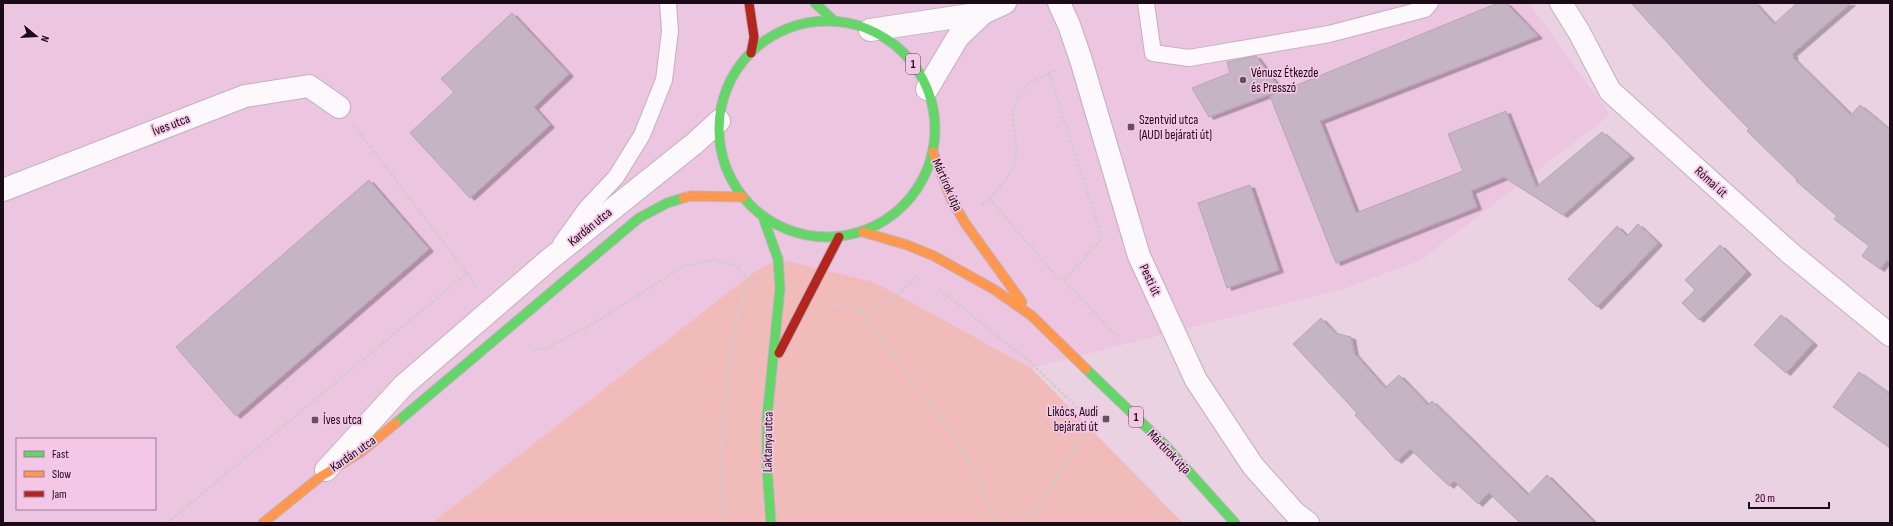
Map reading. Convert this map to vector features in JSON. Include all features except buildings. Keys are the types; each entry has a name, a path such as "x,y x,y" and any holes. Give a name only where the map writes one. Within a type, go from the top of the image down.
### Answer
{"main road":[{"name":"Mártírok útja","path":"750,3 754,37 750,53"},
{"path":"815,3 834,21"},
{"name":"Mártírok útja","path":"834,21 852,24 870,30 894,44 914,65 927,89 933,110 935,131 933,152 926,173 915,192 900,209 883,222 863,232 839,237 823,238 807,236 786,230 763,217 742,197 728,174 722,155 719,121 722,102 729,84 738,68 750,53 765,41 786,30 816,22 834,21"},
{"name":"Mártírok útja","path":"933,152 951,199 965,223 1032,316"},
{"name":"Kardán utca","path":"320,477 361,452 639,218 667,203 691,196 742,197"},
{"name":"Laktanya utca","path":"763,217 778,259 780,288 774,361 767,418 767,467 771,523"},
{"name":"Mártírok útja","path":"863,232 907,245 934,256 995,290 1032,316 1164,444 1235,523"},
{"name":"Laktanya utca","path":"774,361 839,237"},
{"path":"263,523 320,477"}],"street":[{"path":"870,30 983,13 1005,3"},
{"name":"Pesti út","path":"1060,3 1081,60 1139,256 1196,380 1252,466 1295,513 1308,523"},
{"name":"Római út","path":"1561,3 1579,32 1610,91 1790,253 1890,335"},
{"path":"927,89 958,37 983,13"},
{"name":"Íves utca","path":"3,190 245,96 309,86 339,107"},
{"name":"Kardán utca","path":"320,477 404,385 550,259 695,143 719,121"}],"lane":[{"path":"550,259 586,209 616,176 642,135 664,80 670,30 668,3"},
{"path":"1146,3 1153,53 1189,58 1329,34 1425,9 1430,3"}],"path":[{"path":"965,223 1007,178 1015,161 1017,147 1013,119 1015,103 1023,89 1036,78 1081,60"},
{"path":"1048,73 1102,238 1064,281"},
{"path":"339,107 467,273 491,310"},
{"path":"989,198 1055,275 1064,281 1121,340"},
{"path":"808,298 862,311 873,308 893,299 920,274 934,256"},
{"path":"508,329 534,349 547,348 594,323 684,266 714,260 737,266 748,280 780,288"},
{"path":"167,523 467,273"},
{"path":"725,523 722,446 728,370 738,310 748,280"},
{"path":"938,288 1030,362 1093,423 1026,523"},
{"path":"862,311 960,444 980,482 995,523"}],"shaded area":[{"path":"3,3 1529,3 1610,115 1421,260 1341,290 1031,368 874,282 753,273 432,523 3,523"},
{"path":"778,259 874,282 1031,368 1183,523 432,523 753,273"}],"traffic: fast":[{"path":"815,3 834,21"},
{"path":"827,21 848,23 868,29 887,39 903,53 917,69 927,88 933,108 935,129 933,150 927,170 917,189 903,205 887,219 868,229 848,235 827,237 806,235 786,229 767,219 751,205 737,189 727,170 721,150 719,129 721,108 727,88 737,69 751,53 767,39 786,29 806,23 827,21"},
{"path":"396,423 639,218 667,203 683,198"},
{"path":"763,217 778,259 780,288 767,418 767,467 771,523"},
{"path":"1086,369 1164,444 1235,523"}],"traffic: slow":[{"path":"933,152 951,199 965,223 1022,302"},
{"path":"683,198 691,196 743,197"},
{"path":"863,232 907,245 934,256 995,290 1032,316 1086,369"},
{"path":"263,523 320,477 361,452 396,423"}],"traffic: jam":[{"path":"749,3 754,37 751,53"},
{"path":"779,353 839,237"}],"place":[{"name":"Vénusz Étkezde és Presszó","path":"1243,80"},
{"name":"Szentvid utca (AUDI bejárati út)","path":"1131,127"},
{"name":"Likócs, Audi bejárati út","path":"1106,419"},
{"name":"Íves utca","path":"315,420"}]}
